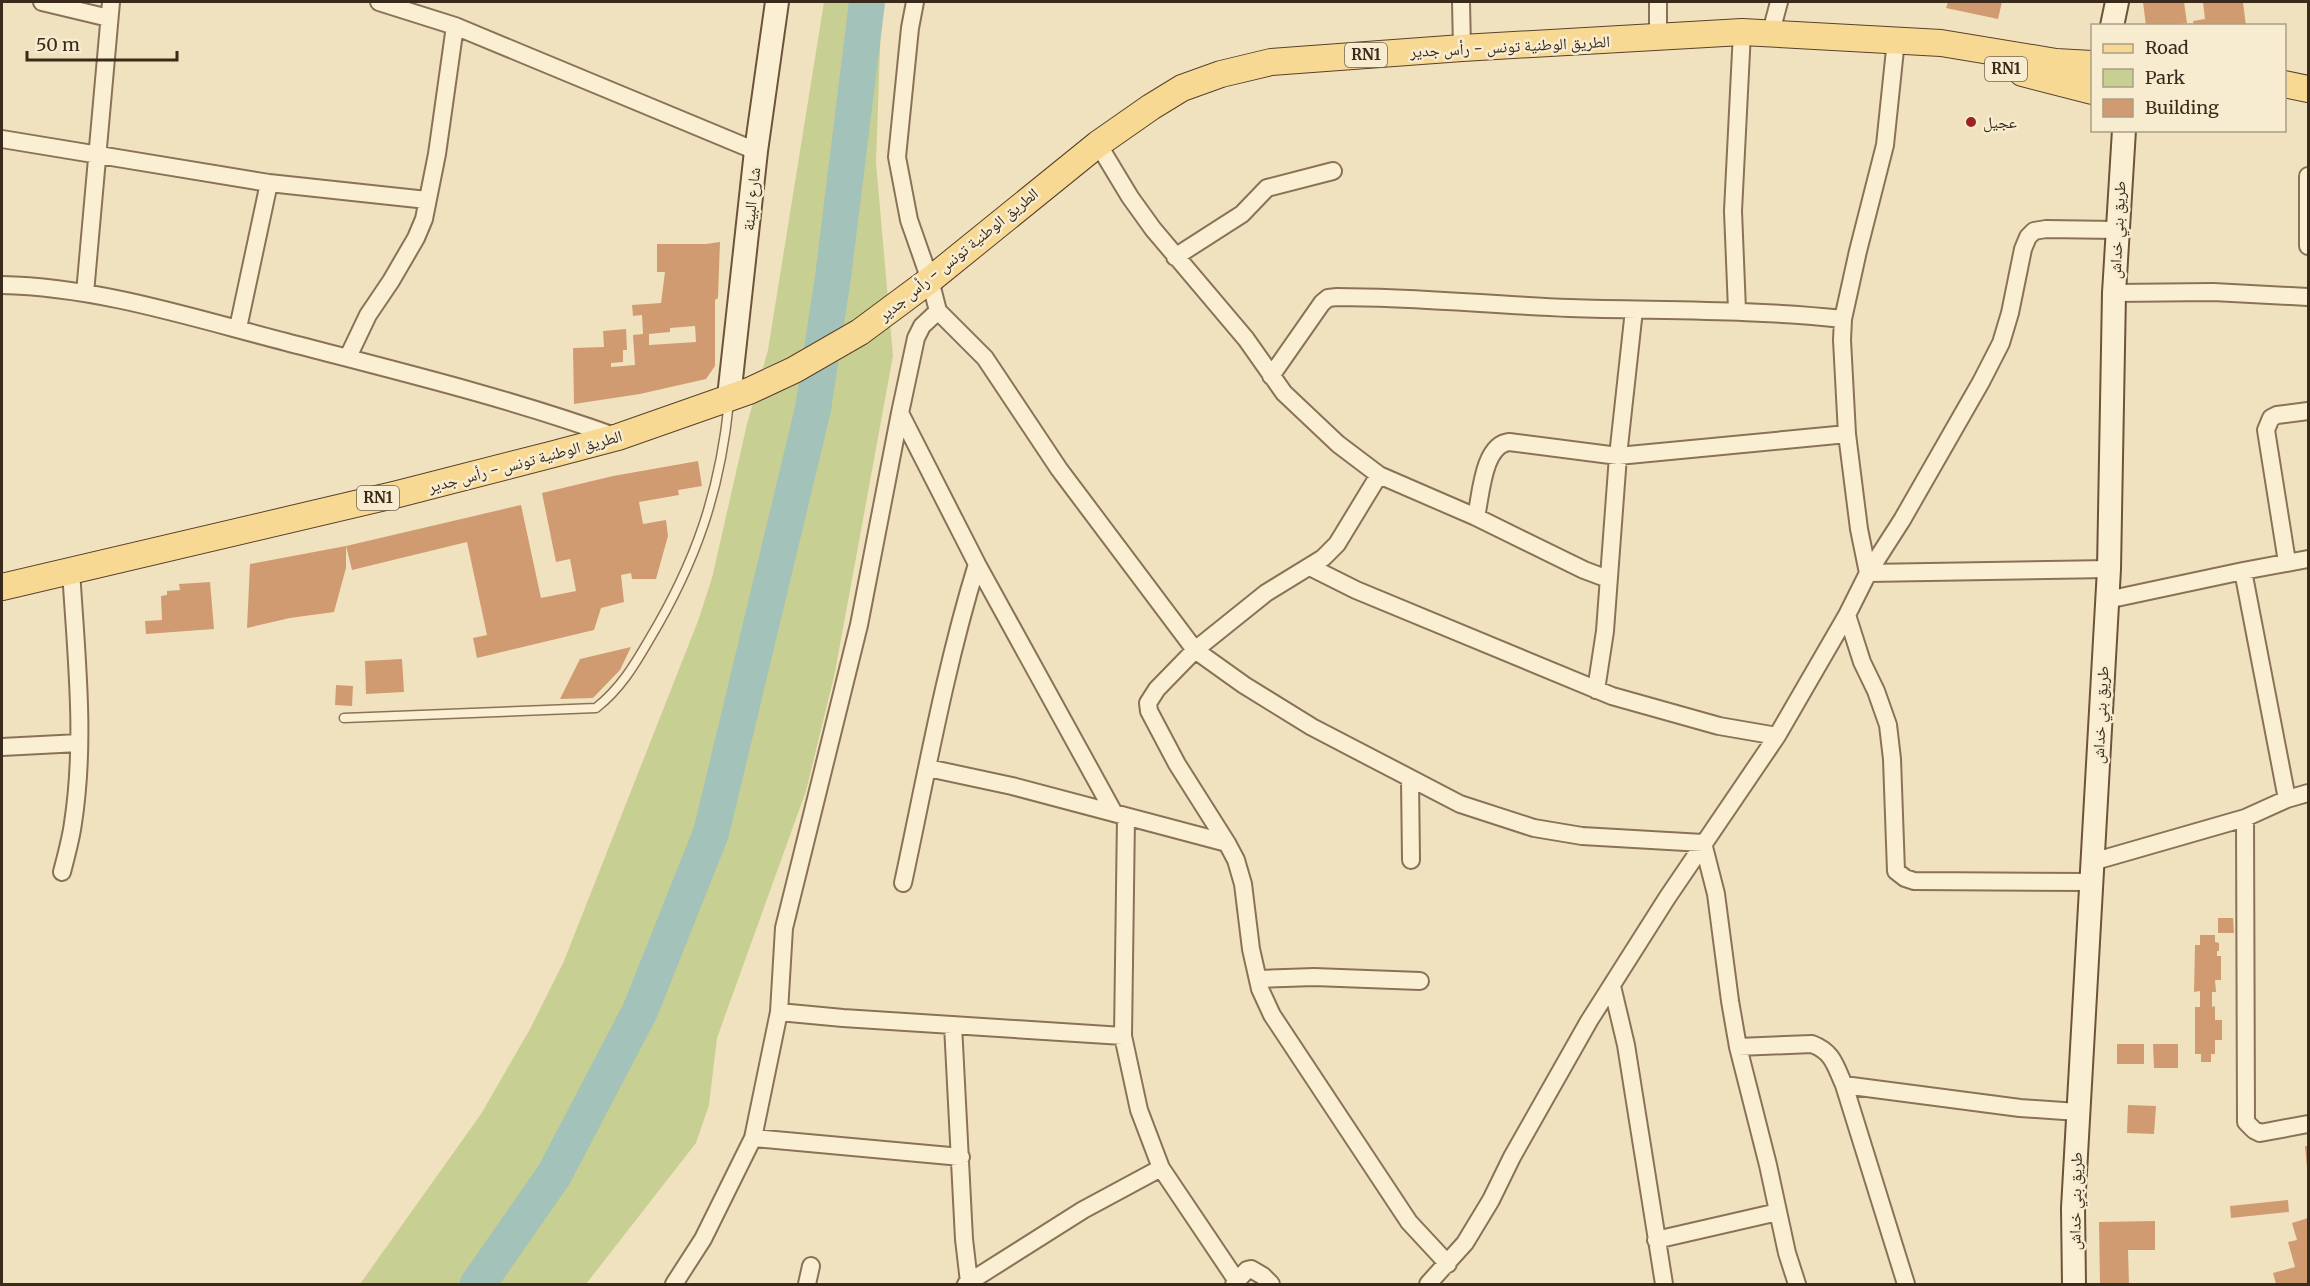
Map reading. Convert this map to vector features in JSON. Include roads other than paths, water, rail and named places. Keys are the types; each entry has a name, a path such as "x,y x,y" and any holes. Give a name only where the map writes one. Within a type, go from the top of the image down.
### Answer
{"main road":[{"name":"شارع البيئة","path":"739,394 756,151 777,2"},
{"path":"2112,24 2117,2"},
{"path":"2122,2 2127,24"},
{"name":"الطريق الوطنية تونس - رأس جدير","path":"2,586 398,494 618,437 739,394 794,370 860,332 930,280 1098,144 1182,88 1221,74 1271,62 1462,48 1742,32 1922,42 1972,47 2056,62 2091,64"},
{"name":"الطريق الوطنية تونس - رأس جدير","path":"1922,42 1969,61 2091,90"},
{"path":"2286,84 2308,89 2286,92"},
{"name":"طريق بني خداش","path":"2074,1284 2073,1208 2109,569 2114,293 2121,136"}],"street":[{"path":"42,2 110,10 86,293"},
{"path":"379,2 455,26 756,151"},
{"path":"915,2 910,28 897,157 909,220 938,311 985,358 1059,470 1195,650 1244,685 1312,727 1460,804 1534,828 1582,836 1703,843"},
{"path":"1461,2 1462,48"},
{"path":"1658,2 1658,38"},
{"path":"1771,32 1779,2"},
{"path":"348,357 368,315 416,238 424,219 438,154 455,26"},
{"path":"1737,310 1733,211 1742,32"},
{"path":"1868,573 1858,529 1847,434 1842,351 1843,319 1885,145 1896,40"},
{"path":"2,139 269,183 427,200"},
{"path":"1098,144 1130,197 1175,257 1246,339 1284,393 1311,420 1379,475 1476,517 1556,557 1608,579"},
{"path":"1175,257 1242,214 1267,188 1334,171"},
{"path":"2308,177 2308,246"},
{"path":"238,328 269,183"},
{"path":"1428,1284 1465,1242 1491,1200 1518,1147 1590,1021 1703,843 1777,736 1847,615 1868,573 1902,520 2001,343 2023,249 2028,237 2034,231 2046,229 2117,230"},
{"path":"2,285 86,293 238,328 552,413 618,437"},
{"path":"2114,293 2213,292 2308,297"},
{"path":"1271,376 1314,313 1328,298 1421,298 1485,304 1634,310 1737,310 1843,319"},
{"path":"1596,690 1605,631 1618,456 1634,310"},
{"path":"674,1284 703,1239 753,1138 779,1012 784,928 859,625 916,338 922,326 938,311"},
{"path":"2287,562 2266,430 2271,418 2277,415 2308,411"},
{"path":"900,413 977,564 1120,814 1123,1036 1139,1110 1161,1168 1235,1283 1247,1270 1251,1269 1271,1284"},
{"path":"1476,517 1488,461 1493,449 1501,443 1509,442 1618,456 1847,434"},
{"path":"1379,475 1354,520 1323,558 1266,593 1195,650 1156,688 1148,703 1154,724 1236,860 1243,884 1251,949 1258,979 1272,1015 1409,1222 1448,1264"},
{"path":"2107,600 2243,570 2308,559"},
{"path":"903,882 952,651 977,564"},
{"path":"1310,567 1356,590 1612,696 1719,726 1777,736"},
{"path":"1868,573 2109,569"},
{"path":"62,872 73,823 80,743 79,693 70,570"},
{"path":"2243,570 2287,799"},
{"path":"1847,615 1862,662 1876,691 1888,725 1892,759 1896,871 1905,878 1914,881 2091,872 2245,818 2287,799 2308,793"},
{"path":"2,747 80,743"},
{"path":"928,768 1012,786 1227,843"},
{"path":"1410,780 1411,860"},
{"path":"2245,818 2246,1122 2254,1130 2260,1132 2308,1124"},
{"path":"1703,843 1716,894 1738,1047 1787,1253 1797,1284"},
{"path":"1258,979 1314,977 1420,981"},
{"path":"1612,986 1626,1045 1664,1284"},
{"path":"779,1012 1123,1036"},
{"path":"953,1025 968,1283 1083,1210 1161,1168"},
{"path":"1738,1047 1812,1044 1822,1048 1832,1057 1844,1085 1906,1284"},
{"path":"1844,1085 2020,1108 2078,1112"},
{"path":"753,1138 961,1157"},
{"path":"1656,1240 1778,1212"},
{"path":"807,1284 812,1266"}],"lane":[{"path":"344,718 596,708 611,696 626,679 663,617 696,550 739,394"}],"waterway":[{"path":"478,1284 554,1175 640,1011 711,833 813,409 833,277 867,2"}],"place":[{"name":"عجيل","path":"1971,122"}]}
